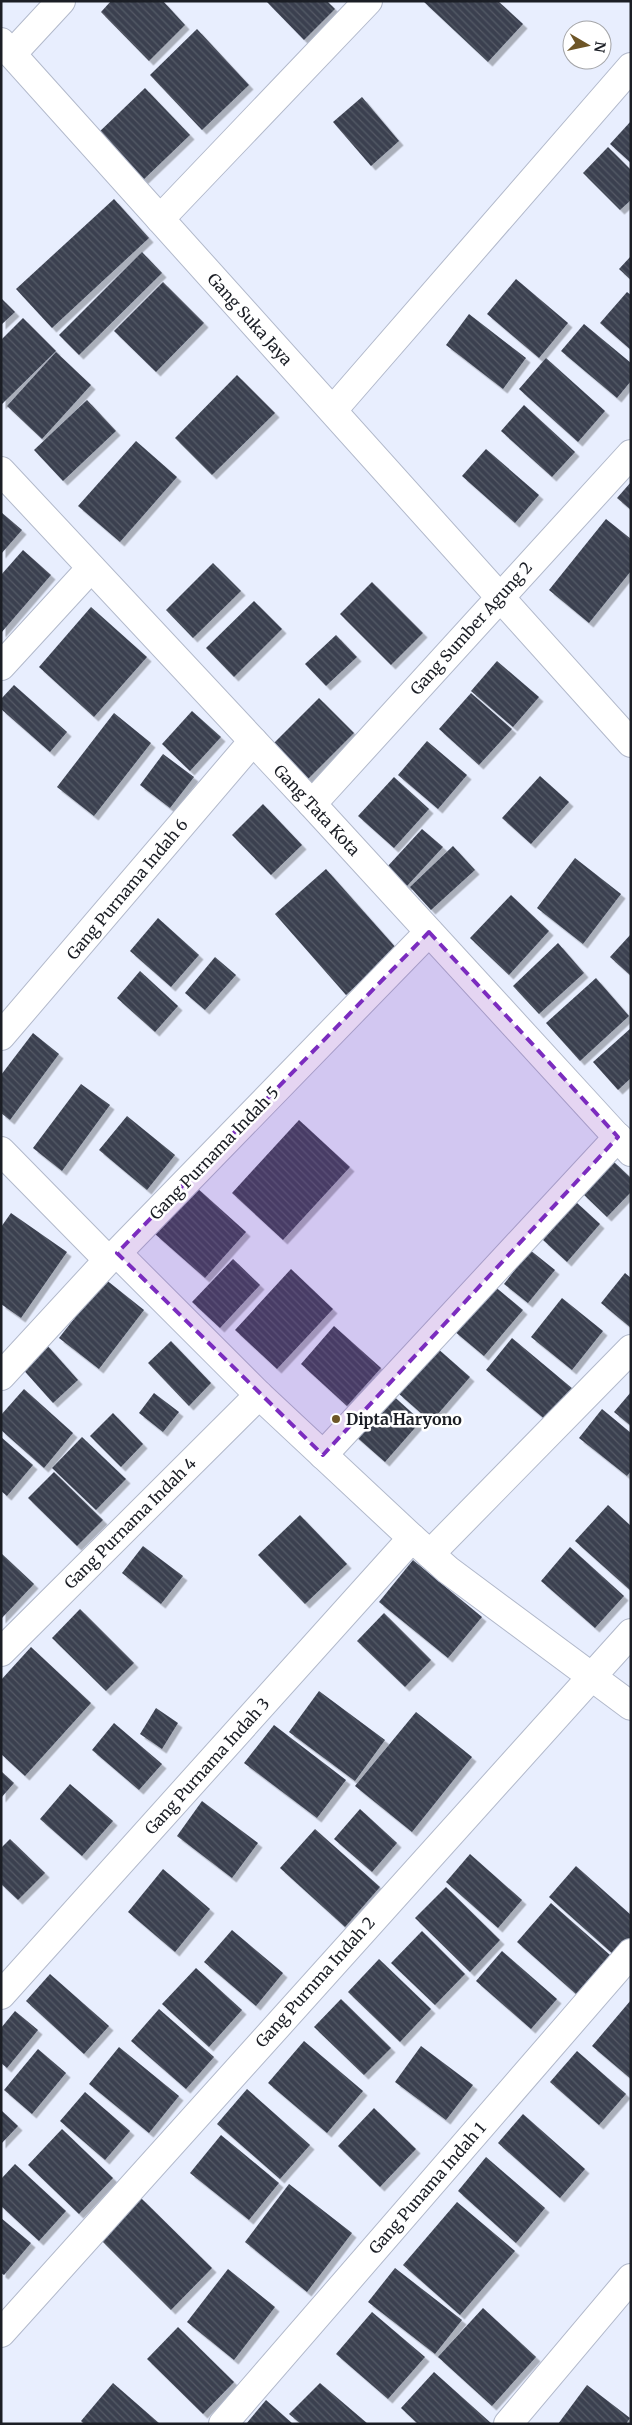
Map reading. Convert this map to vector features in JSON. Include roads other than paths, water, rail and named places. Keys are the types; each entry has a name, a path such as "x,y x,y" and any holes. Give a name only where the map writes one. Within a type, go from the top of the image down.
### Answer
{"street":[{"path":"7,48 61,1"},
{"path":"160,219 368,1"},
{"name":"Gang Suka Jaya","path":"7,48 631,744"},
{"path":"332,410 631,67"},
{"name":"Gang Sumber Agung 2","path":"312,804 499,596 631,454"},
{"name":"Gang Tata Kota","path":"1,471 312,804 624,1144"},
{"path":"1,666 91,568"},
{"name":"Gang Purnama Indah 6","path":"1,1036 253,741"},
{"name":"Gang Purnama Indah 5","path":"1,1376 112,1257 429,932"},
{"path":"323,1455 624,1144"},
{"path":"1,1151 421,1546 631,1706"},
{"name":"Gang Purnama Indah 3","path":"1,1995 421,1546 631,1349"},
{"name":"Gang Purnama Indah 4","path":"1,1652 259,1395"},
{"name":"Gang Purnma Indah 2","path":"1,2332 590,1675 631,1633"},
{"name":"Gang Punama Indah 1","path":"223,2424 631,1953"},
{"path":"508,2424 631,2278"}],"place":[{"name":"Dipta Haryono","path":"336,1419"}]}
